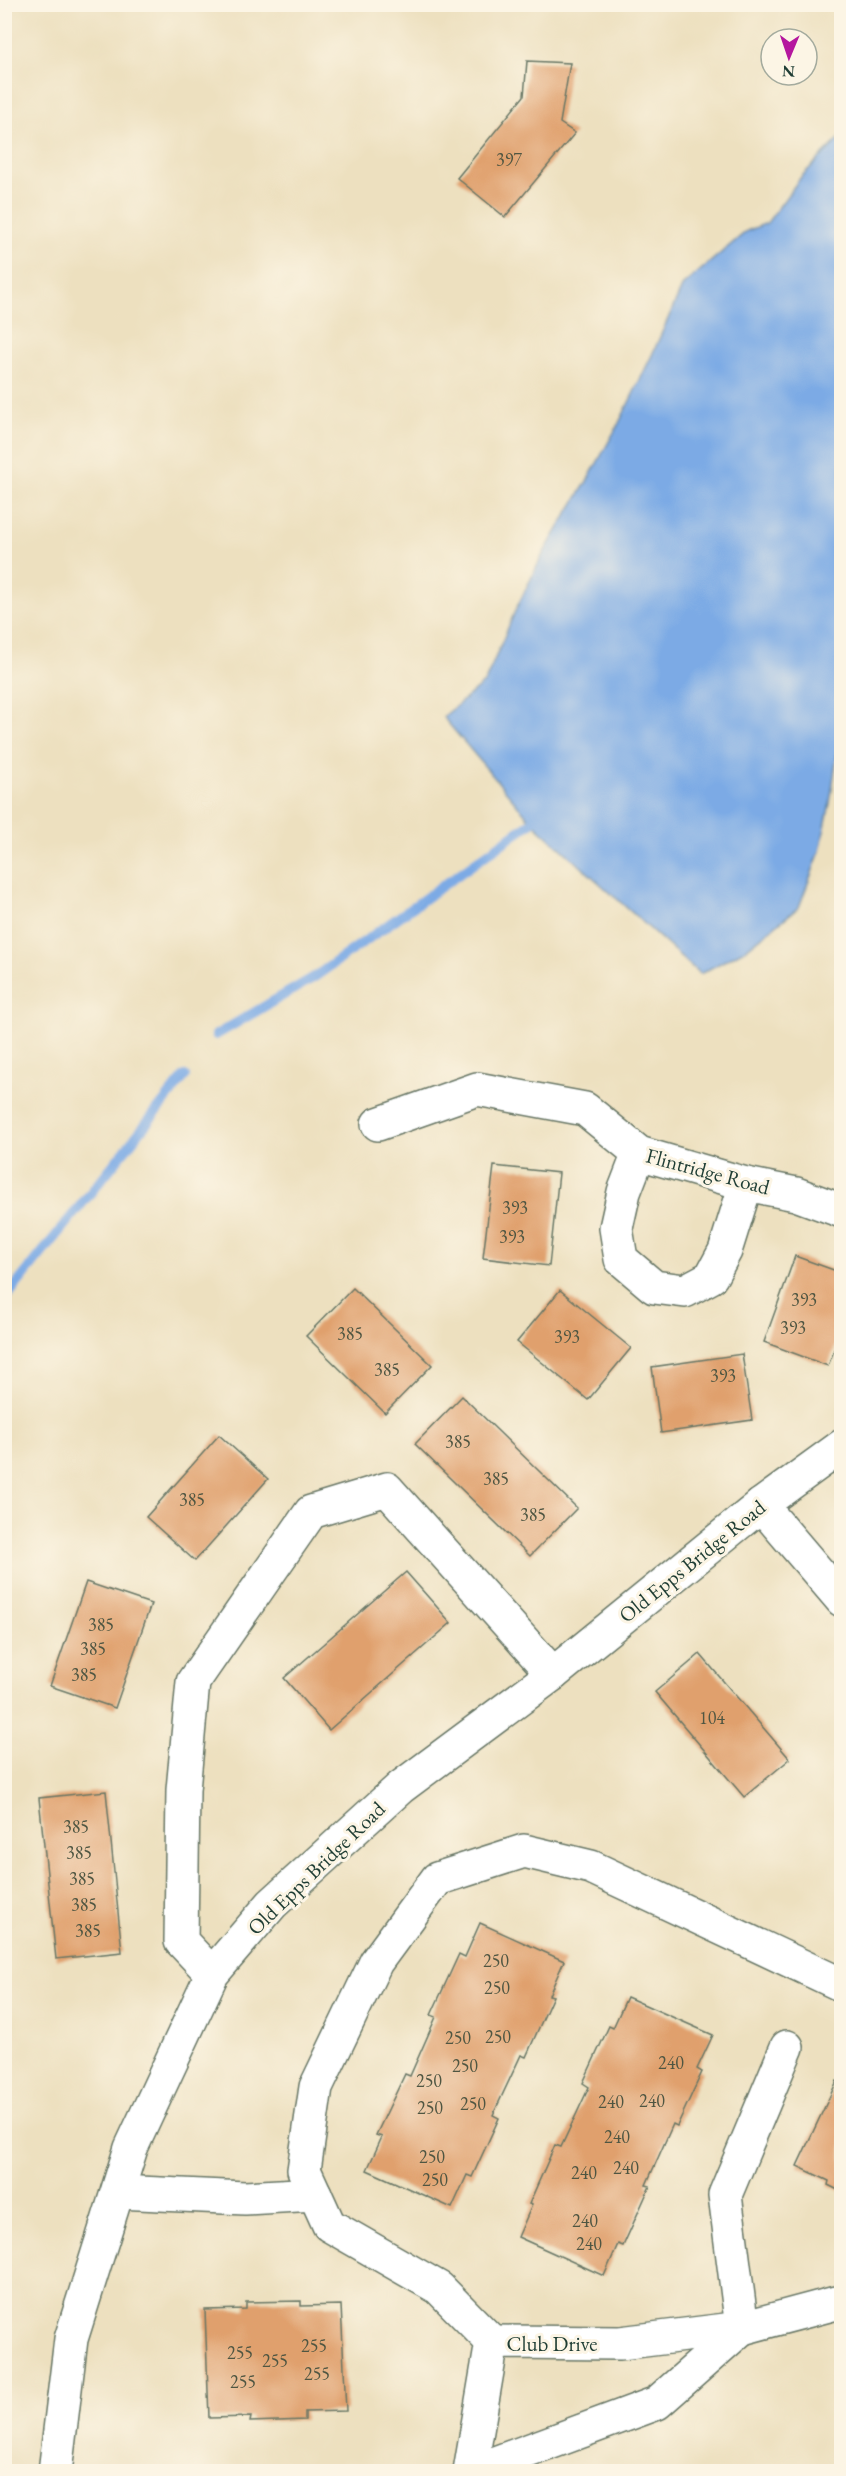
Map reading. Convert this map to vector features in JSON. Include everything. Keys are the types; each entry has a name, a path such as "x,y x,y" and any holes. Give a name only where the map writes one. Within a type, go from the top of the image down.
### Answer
{"street":[{"name":"Flintridge Road","path":"378,1124 477,1089 585,1108 639,1153 746,1184 796,1194 842,1211"},
{"path":"639,1153 622,1199 616,1228 621,1258 654,1287 685,1291 711,1276 725,1251 746,1184"},
{"name":"Old Epps Bridge Road","path":"55,2472 71,2339 131,2148 212,1974 272,1904 401,1787 553,1674 761,1505 842,1446"},
{"path":"212,1974 181,1941 183,1790 193,1682 311,1512 387,1489 553,1674"},
{"path":"761,1505 842,1600"},
{"path":"492,2342 439,2288 329,2224 304,2170 316,2086 376,1962 437,1879 524,1851 591,1867 842,1985"},
{"path":"742,2328 724,2195 787,2047"},
{"path":"118,2192 245,2198 315,2194"},
{"name":"Club Drive","path":"742,2328 657,2403 471,2472 492,2342 620,2343 742,2328 836,2303 842,2305"}],"water":[{"path":"841,137 842,721 830,803 820,851 799,907 746,949 700,974 532,822 443,717 485,682 516,609 544,552 618,425 683,285 747,231 767,223 801,177"}],"building":[{"path":"527,61 570,63 560,123 575,133 505,217 457,178 524,96"},
{"path":"494,1166 559,1173 549,1266 483,1258"},
{"path":"795,1256 842,1273 842,1330 828,1366 764,1342"},
{"path":"353,1288 432,1365 385,1413 306,1336"},
{"path":"560,1290 631,1348 588,1400 517,1342"},
{"path":"742,1354 752,1420 661,1433 652,1367"},
{"path":"462,1396 577,1508 530,1556 415,1444"},
{"path":"219,1435 268,1479 195,1561 146,1517"},
{"path":"406,1572 451,1623 329,1730 284,1678"},
{"path":"86,1582 151,1604 115,1708 50,1686"},
{"path":"700,1654 790,1759 744,1797 655,1692"},
{"path":"106,1791 122,1952 56,1959 39,1798"},
{"path":"480,1923 564,1961 549,1995 553,1996 526,2057 521,2055 493,2115 499,2118 472,2177 467,2175 452,2208 367,2170 382,2137 376,2135 405,2074 410,2076 436,2017 431,2015 459,1954 465,1957"},
{"path":"627,1997 713,2035 697,2069 702,2072 677,2126 673,2124 646,2185 650,2186 623,2246 618,2244 604,2276 518,2237 532,2205 529,2204 555,2145 561,2147 589,2087 583,2083 609,2026 613,2028"},
{"path":"837,2081 842,2083 842,2192 828,2185 829,2181 797,2166"},
{"path":"301,2301 301,2306 341,2305 346,2411 305,2412 305,2420 250,2422 251,2417 209,2418 205,2310 246,2309 246,2302"}],"waterway":[{"path":"216,1035 316,976 532,822"},
{"path":"4,1300 185,1076"}]}
